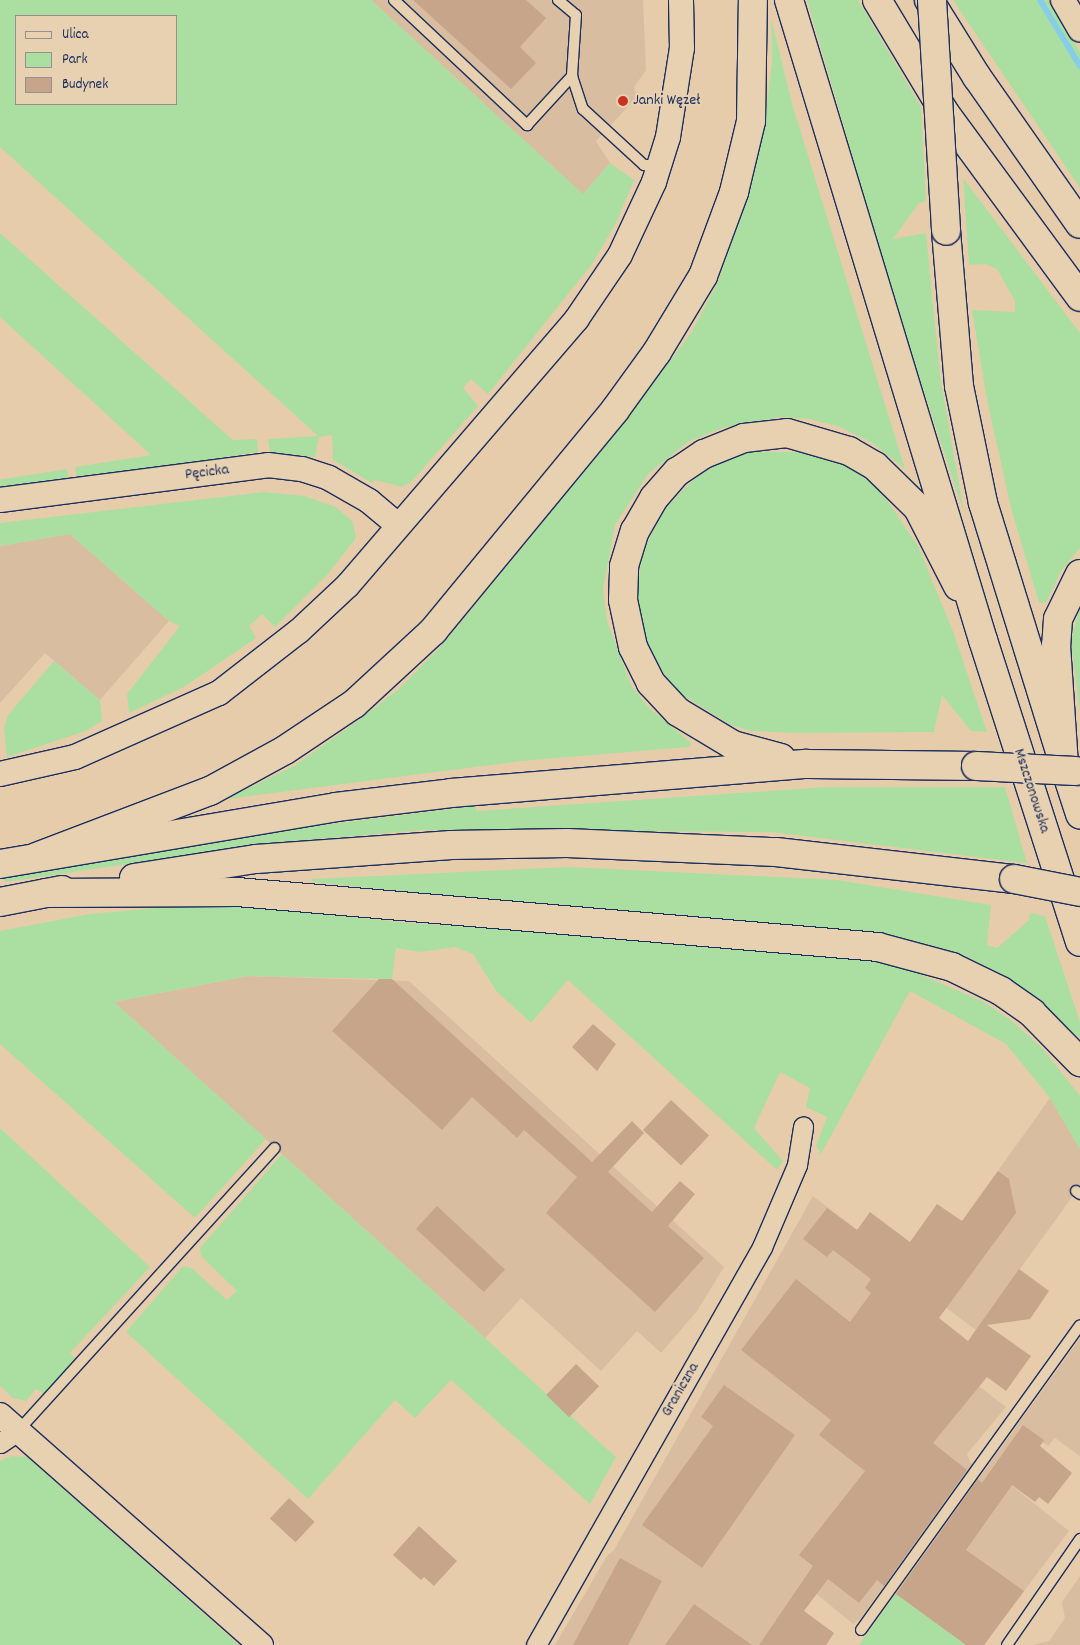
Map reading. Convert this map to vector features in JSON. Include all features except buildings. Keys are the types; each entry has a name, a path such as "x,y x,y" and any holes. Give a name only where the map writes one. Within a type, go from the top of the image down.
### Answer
{"main road":[{"path":"36,857 210,791 285,750 354,704 434,631 615,410 657,352 703,276 734,192 751,121 753,0"},
{"path":"789,0 982,640"},
{"path":"877,0 945,113 1080,298"},
{"path":"931,0 977,77 1080,224"},
{"path":"931,0 946,231 959,386 983,503 1075,769"},
{"path":"806,764 756,752 703,730 678,712 651,683 633,647 623,600 624,566 635,530 654,498 677,472 704,454 744,438 787,434 850,451 875,466 918,508 982,640"},
{"path":"1080,574 1058,619 1080,814"},
{"name":"Mszczonowska","path":"982,640 1080,942"},
{"path":"0,864 336,807 452,793 806,764 1075,769"},
{"path":"0,902 256,859 450,845 548,844 776,852 1014,879 1080,892"},
{"path":"46,893 237,892 878,947 952,967 1001,991 1032,1012 1080,1062"}],"street":[{"path":"0,774 75,757 218,692 299,631 348,584 600,287 635,225 660,165 678,83 682,48 681,0"},
{"path":"1063,0 1080,30"},
{"name":"Pęcicka","path":"0,500 268,466 302,469 330,478 369,501 398,525"},
{"name":"Graniczna","path":"536,1645 762,1248 797,1165 803,1126"},
{"path":"0,1415 9,1437 261,1645"}],"lane":[{"path":"394,0 527,125 572,76"},
{"path":"558,0 576,15 572,76 583,109 644,165 660,165"},
{"path":"9,1437 274,1148"},
{"path":"861,1630 1080,1325"},
{"path":"1007,1645 1080,1539"}],"shaded area":[{"path":"371,0 643,0 646,70 634,87 637,97 596,141 610,163 583,195"},
{"path":"70,534 169,621 100,700 45,653 0,703 0,546"},
{"path":"248,976 409,981 724,1267 697,1311 661,1353 637,1331 601,1371 521,1298 485,1338 114,1002"},
{"path":"1050,1098 1080,1149 1080,1186 976,1330 941,1304 917,1338 1006,1407 967,1454 972,1465 861,1618 853,1624 803,1583 759,1645 555,1645 607,1556 614,1550 813,1196 918,1276 945,1245"},
{"path":"1080,1338 1080,1456 1055,1438 1048,1446 1042,1442 1011,1485 1069,1531 984,1645 966,1645 896,1593"},
{"path":"1080,1576 1080,1645 1033,1645 1049,1641 1065,1618 1062,1602"}],"green space":[{"path":"0,0 371,0 583,194 610,163 634,180 616,223 592,264 488,394 471,379 463,388 478,406 411,482 402,487 375,480 372,483 333,460 332,435 319,437 315,457 270,452 268,439 318,436 0,147"},
{"path":"807,0 858,0 921,107 926,201 919,203 893,239 926,233 940,376 964,513 900,319"},
{"path":"953,0 1048,0 1080,52 1080,188"},
{"path":"771,18 793,107 905,469 871,442 840,427 810,419 780,417 722,428 688,442 648,474 615,525 603,589 607,621 631,685 647,706 691,743 689,747 521,761 226,799 294,766 400,688 443,644 611,439 691,333 717,284 750,191 765,120 772,63"},
{"path":"963,178 1080,333 1080,548 1061,571 1046,603 1039,603 1011,508 987,400 972,310 1015,312 1015,301 997,269 986,264 969,265"},
{"path":"0,233 233,440 257,439 258,452 77,481 75,467 151,455 0,317"},
{"path":"749,452 809,452 824,456 848,465 880,490 918,546 954,634 987,732 971,731 942,695 934,732 795,733 751,731 731,725 676,691 650,653 643,627 637,594 642,553 665,509 693,480 715,465"},
{"path":"67,469 69,481 2,491 0,480"},
{"path":"264,492 304,496 336,507 353,522 356,538 328,574 275,627 262,614 249,626 256,638 184,687 129,713 127,694 180,626 169,621 70,534 0,546 0,523"},
{"path":"1080,607 1080,713 1071,641"},
{"path":"54,661 100,700 102,721 86,731 7,757 4,728 8,715"},
{"path":"827,787 1005,787 1027,863 770,832 424,830 271,843 5,882 3,877 267,832 474,806 477,811"},
{"path":"570,867 837,880 991,905 987,945 997,948 1029,920 1030,913 1045,916 1080,1022 1080,1038 1004,976 965,956 883,933 504,902 313,882 311,879"},
{"path":"214,903 410,923 666,940 873,960 905,968 982,1001 1012,1021 1043,1049 1080,1096 1080,1149 1050,1098 1006,1044 910,991 821,1154 816,1146 827,1117 806,1107 810,1088 780,1072 754,1128 783,1161 777,1170 568,980 531,1023 497,992 473,954 455,947 420,952 396,948 392,979 248,976 114,1002 266,1139 195,1218 0,1044 0,931 90,914"},
{"path":"0,1128 150,1267 70,1353 75,1359 44,1394 36,1389 26,1401 13,1398 0,1386"},
{"path":"282,1154 616,1457 590,1504 451,1380 415,1418 395,1400 308,1499 126,1332 183,1266 193,1269 227,1300 237,1291 201,1256 200,1248"},
{"path":"11,1456 27,1457 239,1645 0,1645 0,1461"},
{"path":"896,1593 899,1596 966,1645 859,1645"}],"waterway":[{"path":"1040,0 1080,66"}],"place":[{"name":"Janki Węzeł","path":"623,101"}]}
